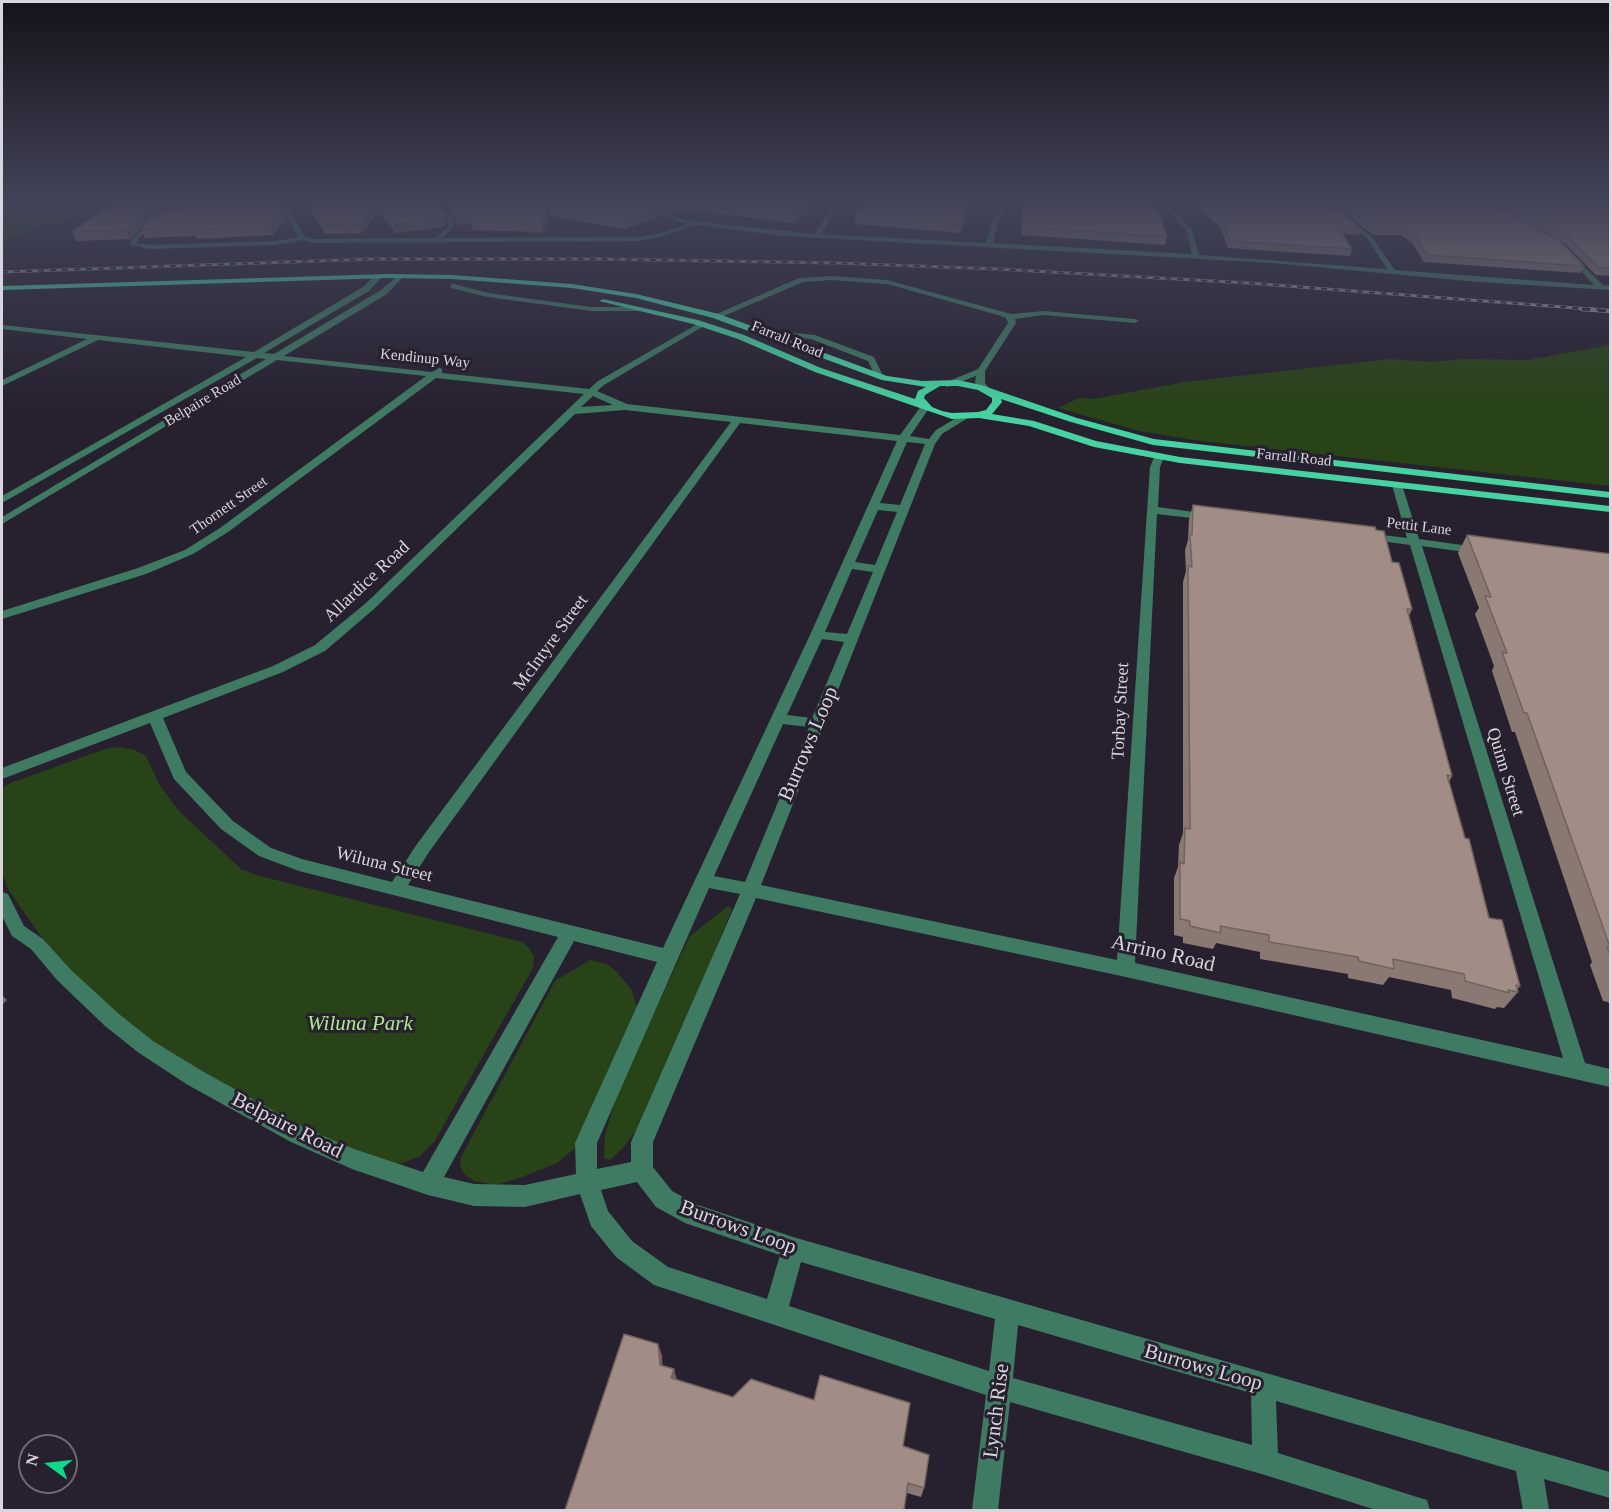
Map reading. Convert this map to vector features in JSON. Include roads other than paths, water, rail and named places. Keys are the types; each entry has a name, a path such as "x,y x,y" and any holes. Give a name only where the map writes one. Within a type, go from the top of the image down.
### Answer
{"main road":[{"name":"Farrall Road","path":"2,288 379,276 505,280 572,286 636,296 716,316 765,332 879,376 936,385 970,385 1074,420 1153,442 1611,495"},
{"name":"Farrall Road","path":"94,285 89,288 174,287 198,290"},
{"name":"Farrall Road","path":"2,296 371,285 454,286 558,294"},
{"name":"Farrall Road","path":"592,299 700,324 741,337 818,370 924,405 939,413 1031,423 1094,444 1159,457 1611,509"},
{"path":"924,405 919,398 921,393 936,385"},
{"path":"972,416 995,407 996,397 988,391"}],"street":[{"path":"1397,272 1479,280 1611,288"},
{"path":"1585,272 1600,287"},
{"name":"Belpaire Road","path":"2,500 257,354 371,285 379,276"},
{"name":"Belpaire Road","path":"2,521 384,292 400,276"},
{"path":"716,316 802,280 831,278 886,282 1010,317 1044,313 1135,321"},
{"name":"Farrall Road","path":"454,286 488,296 591,309 640,309"},
{"path":"988,391 980,383 981,371 1012,323 1010,317"},
{"name":"Kendinup Way","path":"2,319 573,380"},
{"name":"Allardice Road","path":"2,774 278,669 320,648 370,606 572,411 595,385 700,324"},
{"name":"Kendinup Way","path":"2,327 512,382 595,385 625,407"},
{"path":"2,383 111,331"},
{"name":"Farrall Road","path":"765,332 812,337 871,359 875,363 879,376"},
{"path":"352,364 363,357"},
{"name":"Thornett Street","path":"2,615 142,571 189,552 224,530 445,366"},
{"path":"946,384 981,371"},
{"path":"512,382 521,374"},
{"name":"Burrows Loop","path":"924,405 903,440 586,1143 587,1181 599,1218 624,1249 638,1262 662,1277 1000,1387 1265,1462 1417,1510"},
{"path":"572,411 625,407 932,442"},
{"name":"Burrows Loop","path":"972,416 944,428 932,442 750,891 642,1142 642,1170 664,1200 693,1215 793,1248 1611,1485"},
{"name":"McIntyre Street","path":"397,888 423,848 737,421"},
{"name":"Torbay Street","path":"1126,969 1152,510 1155,467 1159,457"},
{"name":"Quinn Street","path":"1397,485 1577,1071"},
{"path":"873,506 904,509"},
{"path":"1152,510 1223,519"},
{"name":"Pettit Lane","path":"1354,535 1497,552"},
{"path":"848,565 880,569"},
{"path":"817,634 853,639"},
{"name":"Wiluna Street","path":"155,717 179,775 227,825 265,852 299,865 668,957"},
{"path":"777,717 818,724"},
{"name":"Arrino Road","path":"704,880 1126,969 1611,1078"},
{"name":"Belpaire Road","path":"2,902 18,931 37,944 64,975 112,1020 147,1047 195,1078 298,1135 352,1159 428,1184 474,1195 525,1196 642,1170"},
{"path":"428,1184 569,934"},
{"path":"775,1315 793,1248"},
{"name":"Lynch Rise","path":"986,1510 1008,1312"},
{"path":"1263,1385 1265,1462"},
{"path":"1527,1461 1536,1510"}],"railway":[{"path":"2,272 15,272"},
{"path":"1044,272 1248,283 1602,310"},
{"path":"1582,309 1610,311"}],"park label":[{"name":"Wiluna Park","path":"360,1024"}]}
